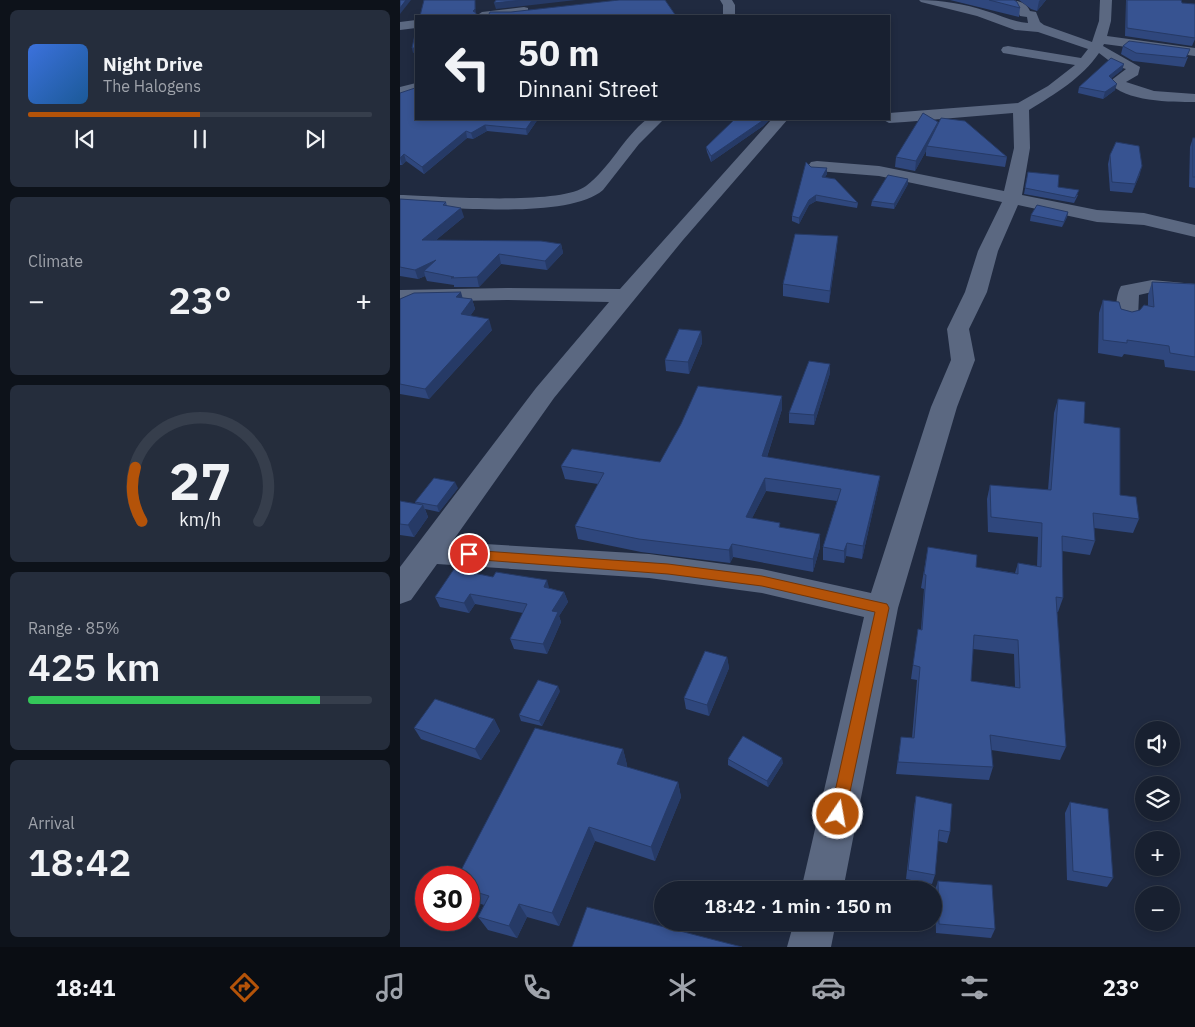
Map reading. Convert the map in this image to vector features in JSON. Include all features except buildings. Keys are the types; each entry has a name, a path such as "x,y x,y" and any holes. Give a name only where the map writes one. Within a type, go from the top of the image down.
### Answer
{"street":[{"path":"726,0 729,6 729,15"},
{"path":"925,0 981,13 1015,26 1040,28"},
{"path":"1008,0 1023,8 1024,13 1032,16 1034,23 1040,28 1089,56 1096,67 1121,63"},
{"path":"1089,56 1104,27 1106,0"},
{"path":"491,15 538,10"},
{"path":"400,26 415,24"},
{"path":"1008,50 1089,56 1195,52"},
{"path":"890,118 912,118 992,107 1021,108 1089,56 1103,50 1121,63 1133,67 1133,72 1116,82 1122,86 1145,95 1195,98"},
{"path":"400,92 415,87"},
{"path":"824,881 882,608 944,406 963,360 958,329 976,292 988,251 1012,199 1022,148 1021,108"},
{"path":"400,200 491,203 556,202 581,197 598,186 640,133 655,120"},
{"path":"400,591 545,394 676,236 779,120"},
{"path":"816,166 880,171 1097,216 1144,219 1195,231"},
{"path":"1127,317 1128,291 1152,286 1195,290"},
{"path":"400,296 507,294 627,296"},
{"path":"430,552 649,566 762,581 882,608"},
{"path":"809,947 812,931"}],"route":[{"path":"469,554 649,566 762,581 882,608 838,814"}]}
